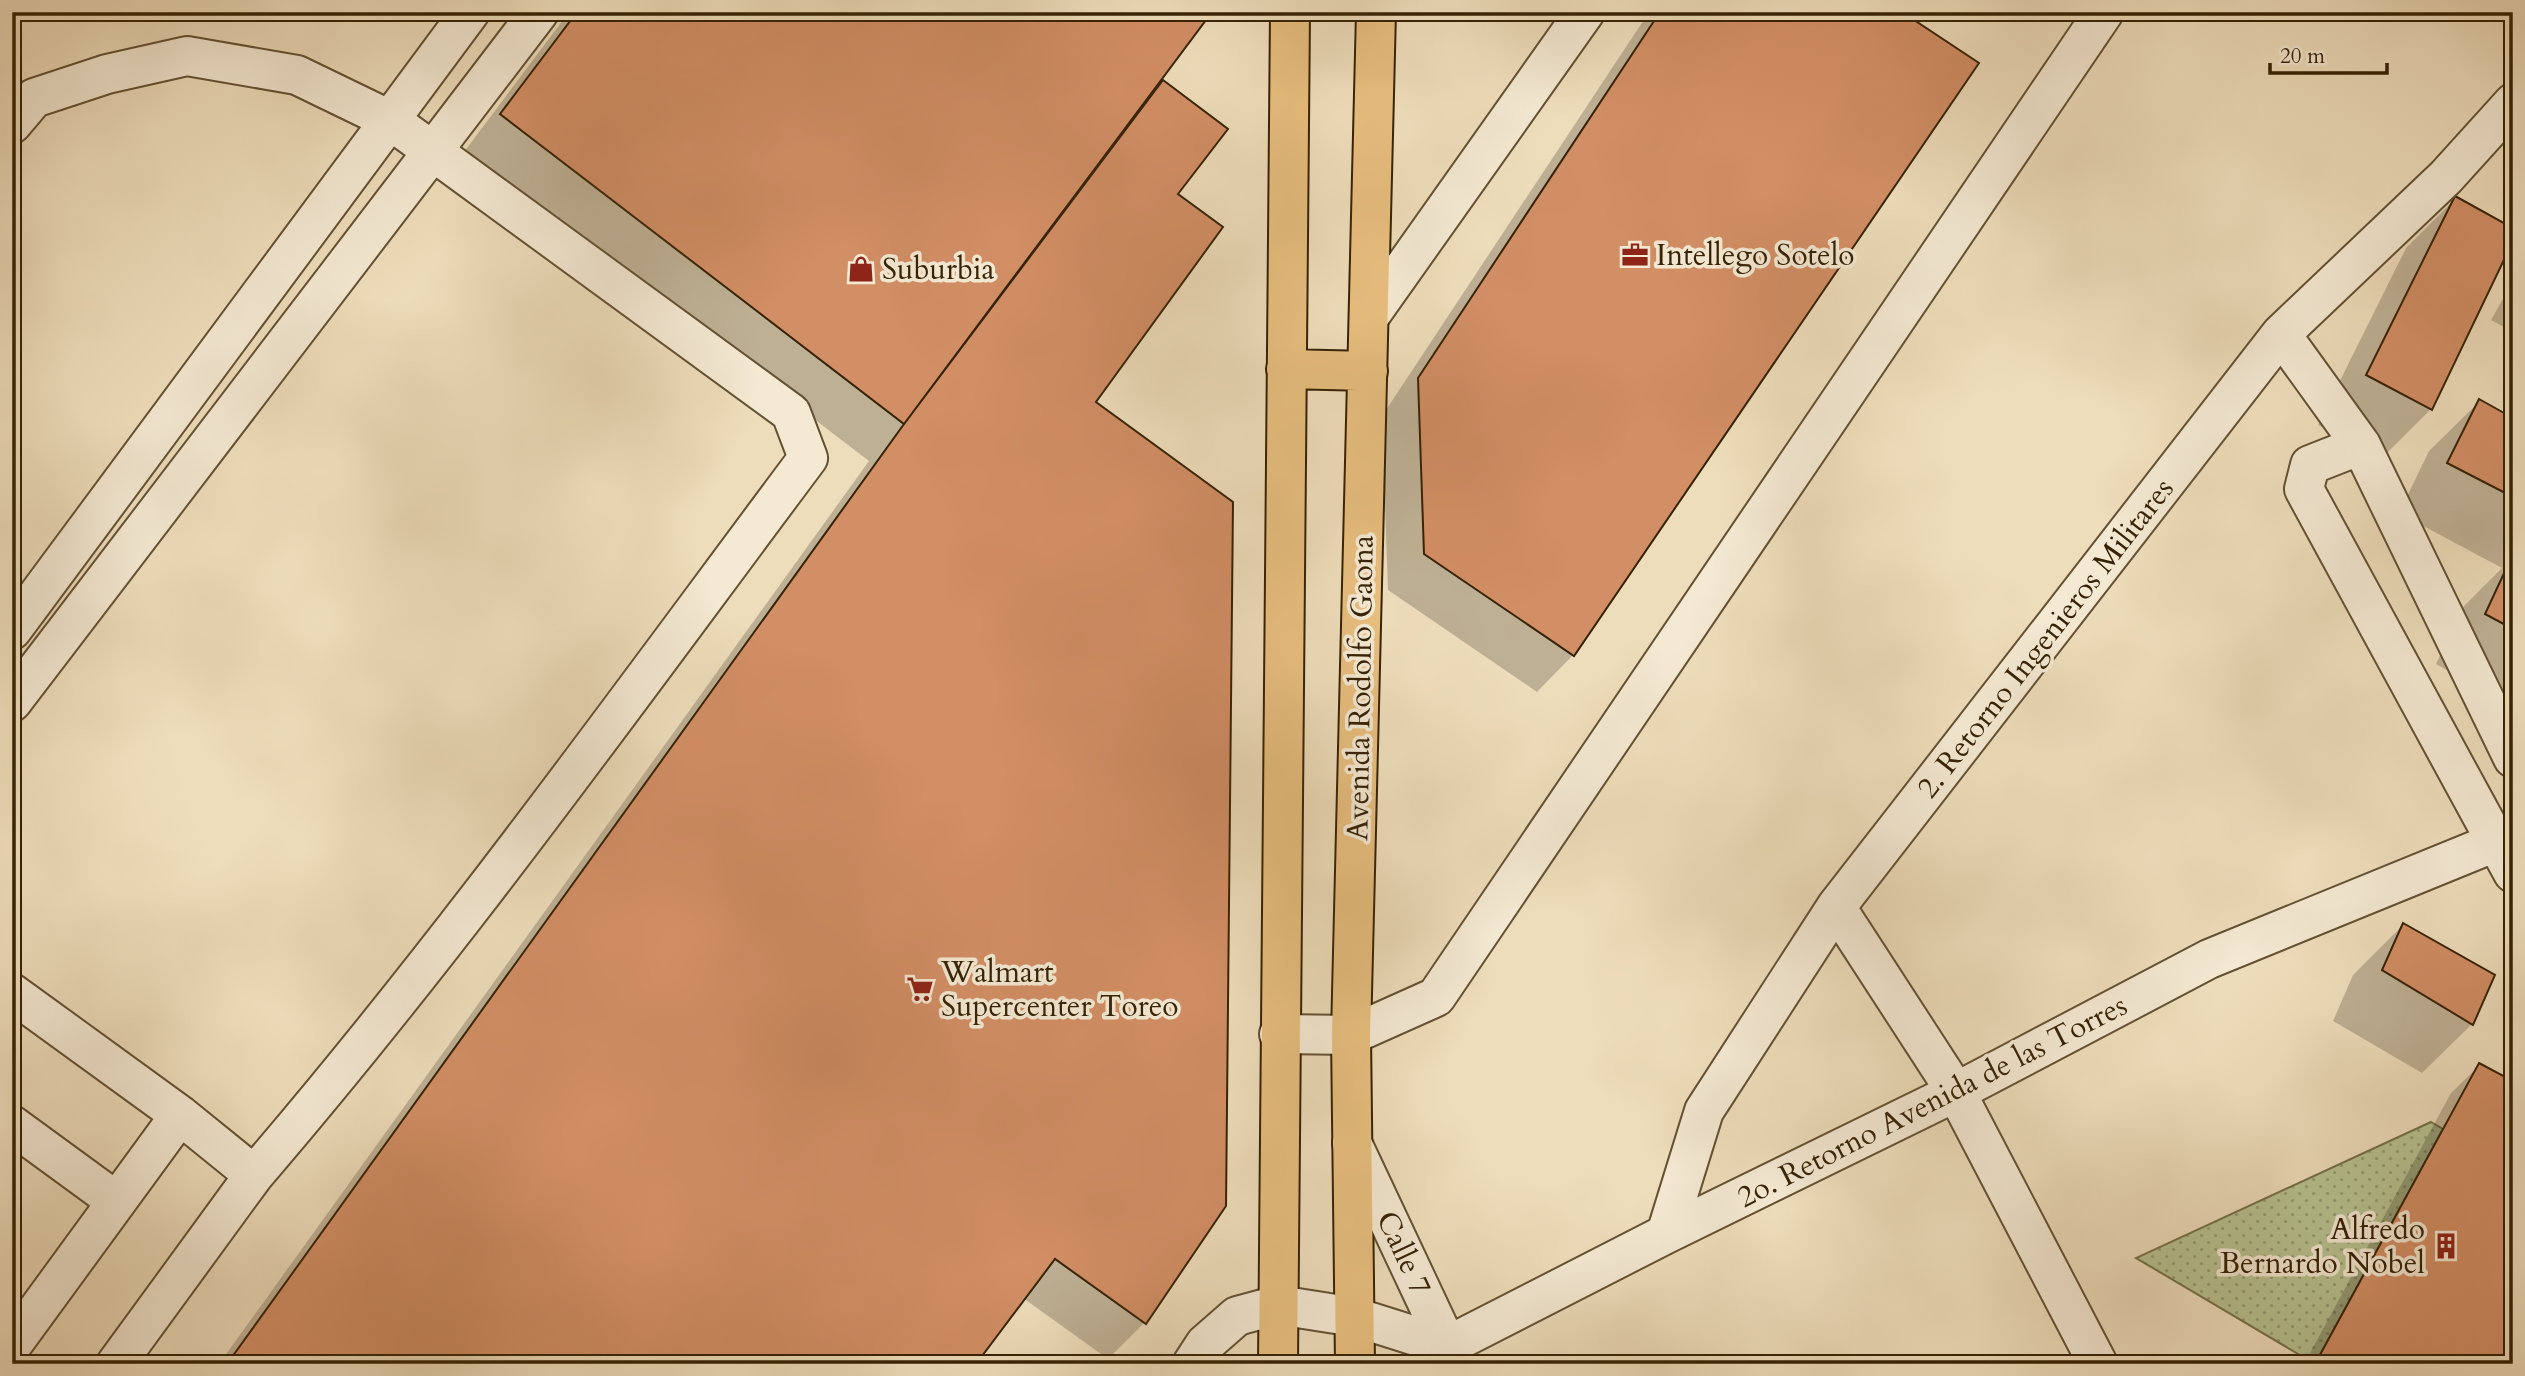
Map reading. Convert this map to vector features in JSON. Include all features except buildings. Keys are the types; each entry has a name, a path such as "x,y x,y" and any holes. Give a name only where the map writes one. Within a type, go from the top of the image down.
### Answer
{"main road":[{"path":"1278,1364 1290,12"},
{"name":"Avenida Rodolfo Gaona","path":"1355,1364 1351,1035 1376,12"},
{"path":"1286,369 1368,371"}],"street":[{"path":"12,630 470,12"},
{"path":"12,702 539,12"},
{"path":"1369,317 1585,12"},
{"path":"1279,1034 1351,1035 1436,997 2104,12"},
{"path":"12,124 34,98 107,74 187,56 297,75 390,120 791,413 808,458 514,853 326,1092 254,1175 117,1364"},
{"name":"2. Retorno Ingenieros Militares","path":"1666,1234 1703,1111 1836,907 2281,334 2446,177 2513,103"},
{"path":"2281,334 2361,445 2513,758"},
{"path":"2361,445 2310,466 2304,489 2508,850"},
{"name":"2o. Retorno Avenida de las Torres","path":"1446,1358 1666,1234 1956,1092 2209,959 2508,850"},
{"path":"1836,907 1956,1092 2098,1364"},
{"path":"12,993 180,1115 254,1175"},
{"path":"12,1345 180,1115"},
{"path":"12,1125 116,1202"},
{"name":"Calle 7","path":"1352,1143 1446,1358"},
{"path":"1192,1364 1205,1345 1237,1316 1278,1305 1355,1317 1446,1358"}],"green space":[{"path":"2431,1122 2443,1129 2315,1364 2136,1258"}],"place":[{"name":"Intellego Sotelo","path":"1635,255"},
{"name":"Suburbia","path":"861,269"},
{"name":"Walmart Supercenter Toreo","path":"920,989"},
{"name":"Alfredo Bernardo Nobel","path":"2446,1246"}]}
